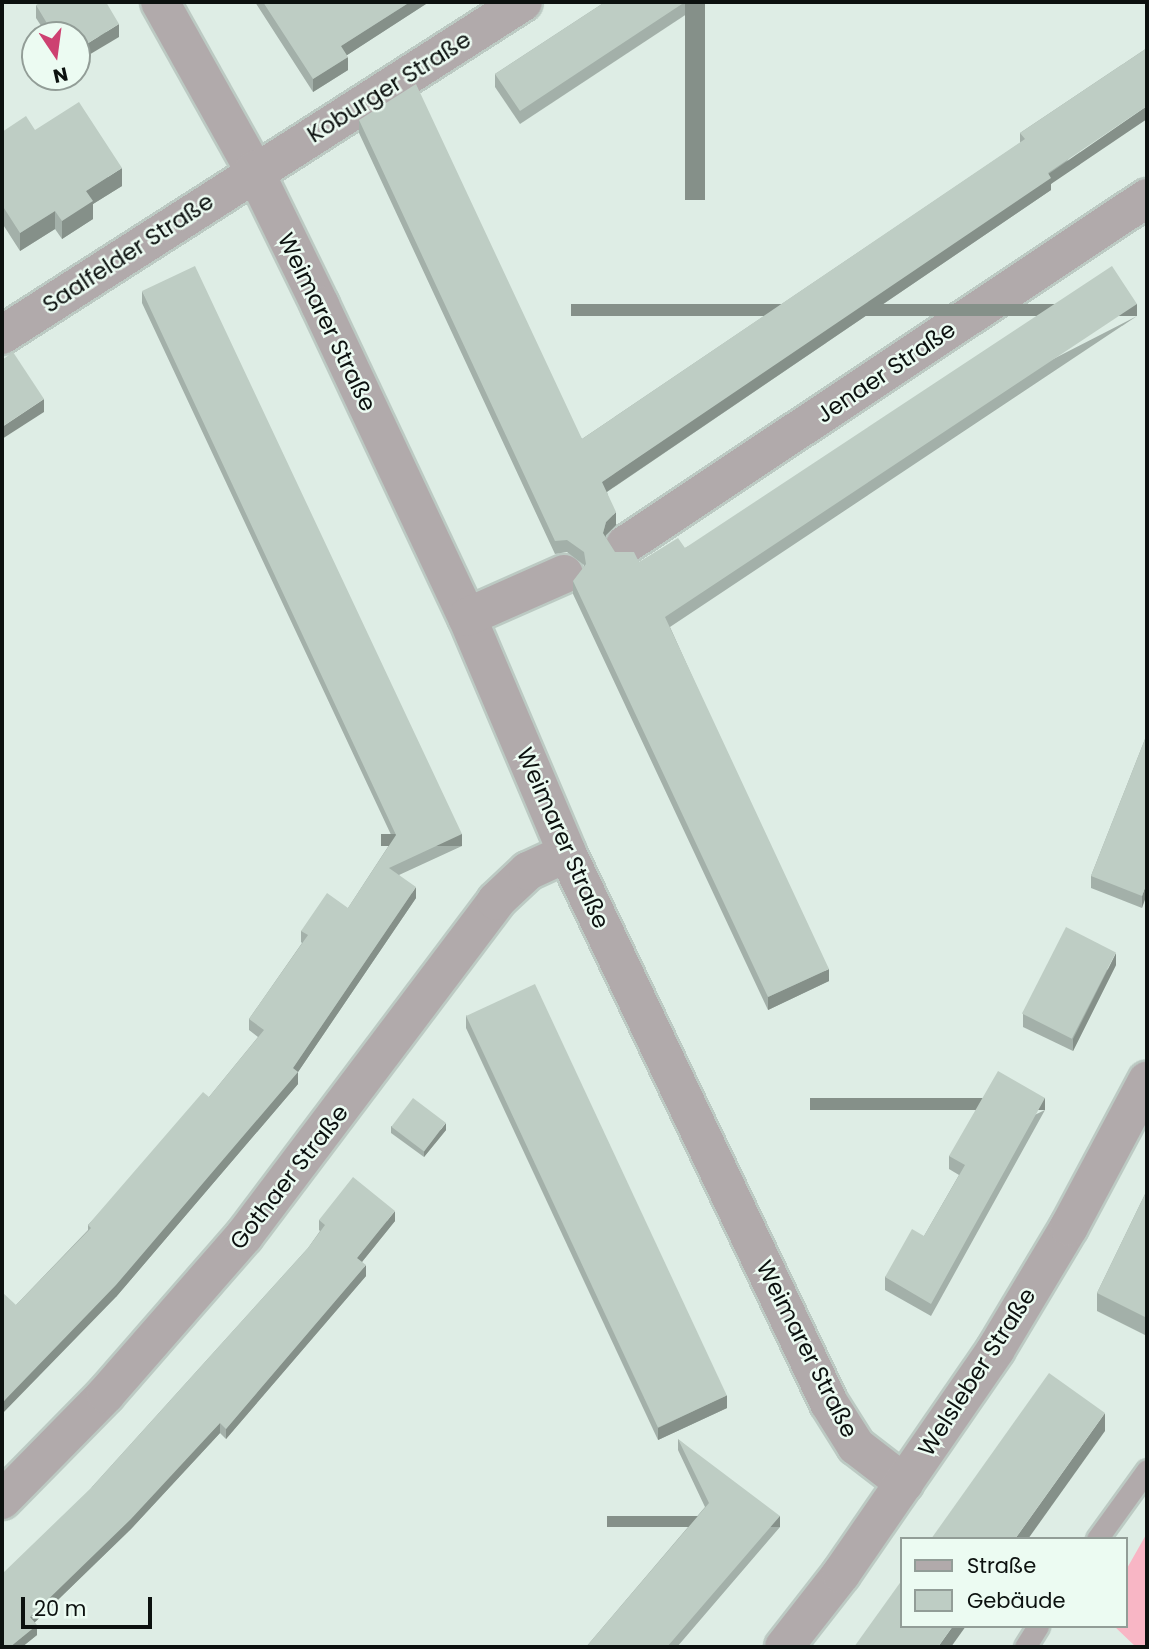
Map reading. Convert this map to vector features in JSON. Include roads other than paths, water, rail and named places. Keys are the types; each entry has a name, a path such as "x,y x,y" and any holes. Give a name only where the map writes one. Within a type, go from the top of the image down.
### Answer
{"street":[{"name":"Weimarer Straße","path":"160,2 254,170 467,617 567,853 829,1403 856,1446 904,1483"},
{"name":"Koburger Straße","path":"254,170 523,2"},
{"name":"Saalfelder Straße","path":"2,335 254,170"},
{"name":"Jenaer Straße","path":"625,545 1147,198"},
{"path":"467,617 564,573"},
{"name":"Gothaer Straße","path":"2,1500 106,1394 244,1236 496,901 528,871 567,853"},
{"name":"Welsleber Straße","path":"784,1647 904,1483 1027,1297 1147,1081"}],"lane":[{"path":"1098,1537 1147,1470"},
{"path":"1025,1647 1037,1628"}]}
